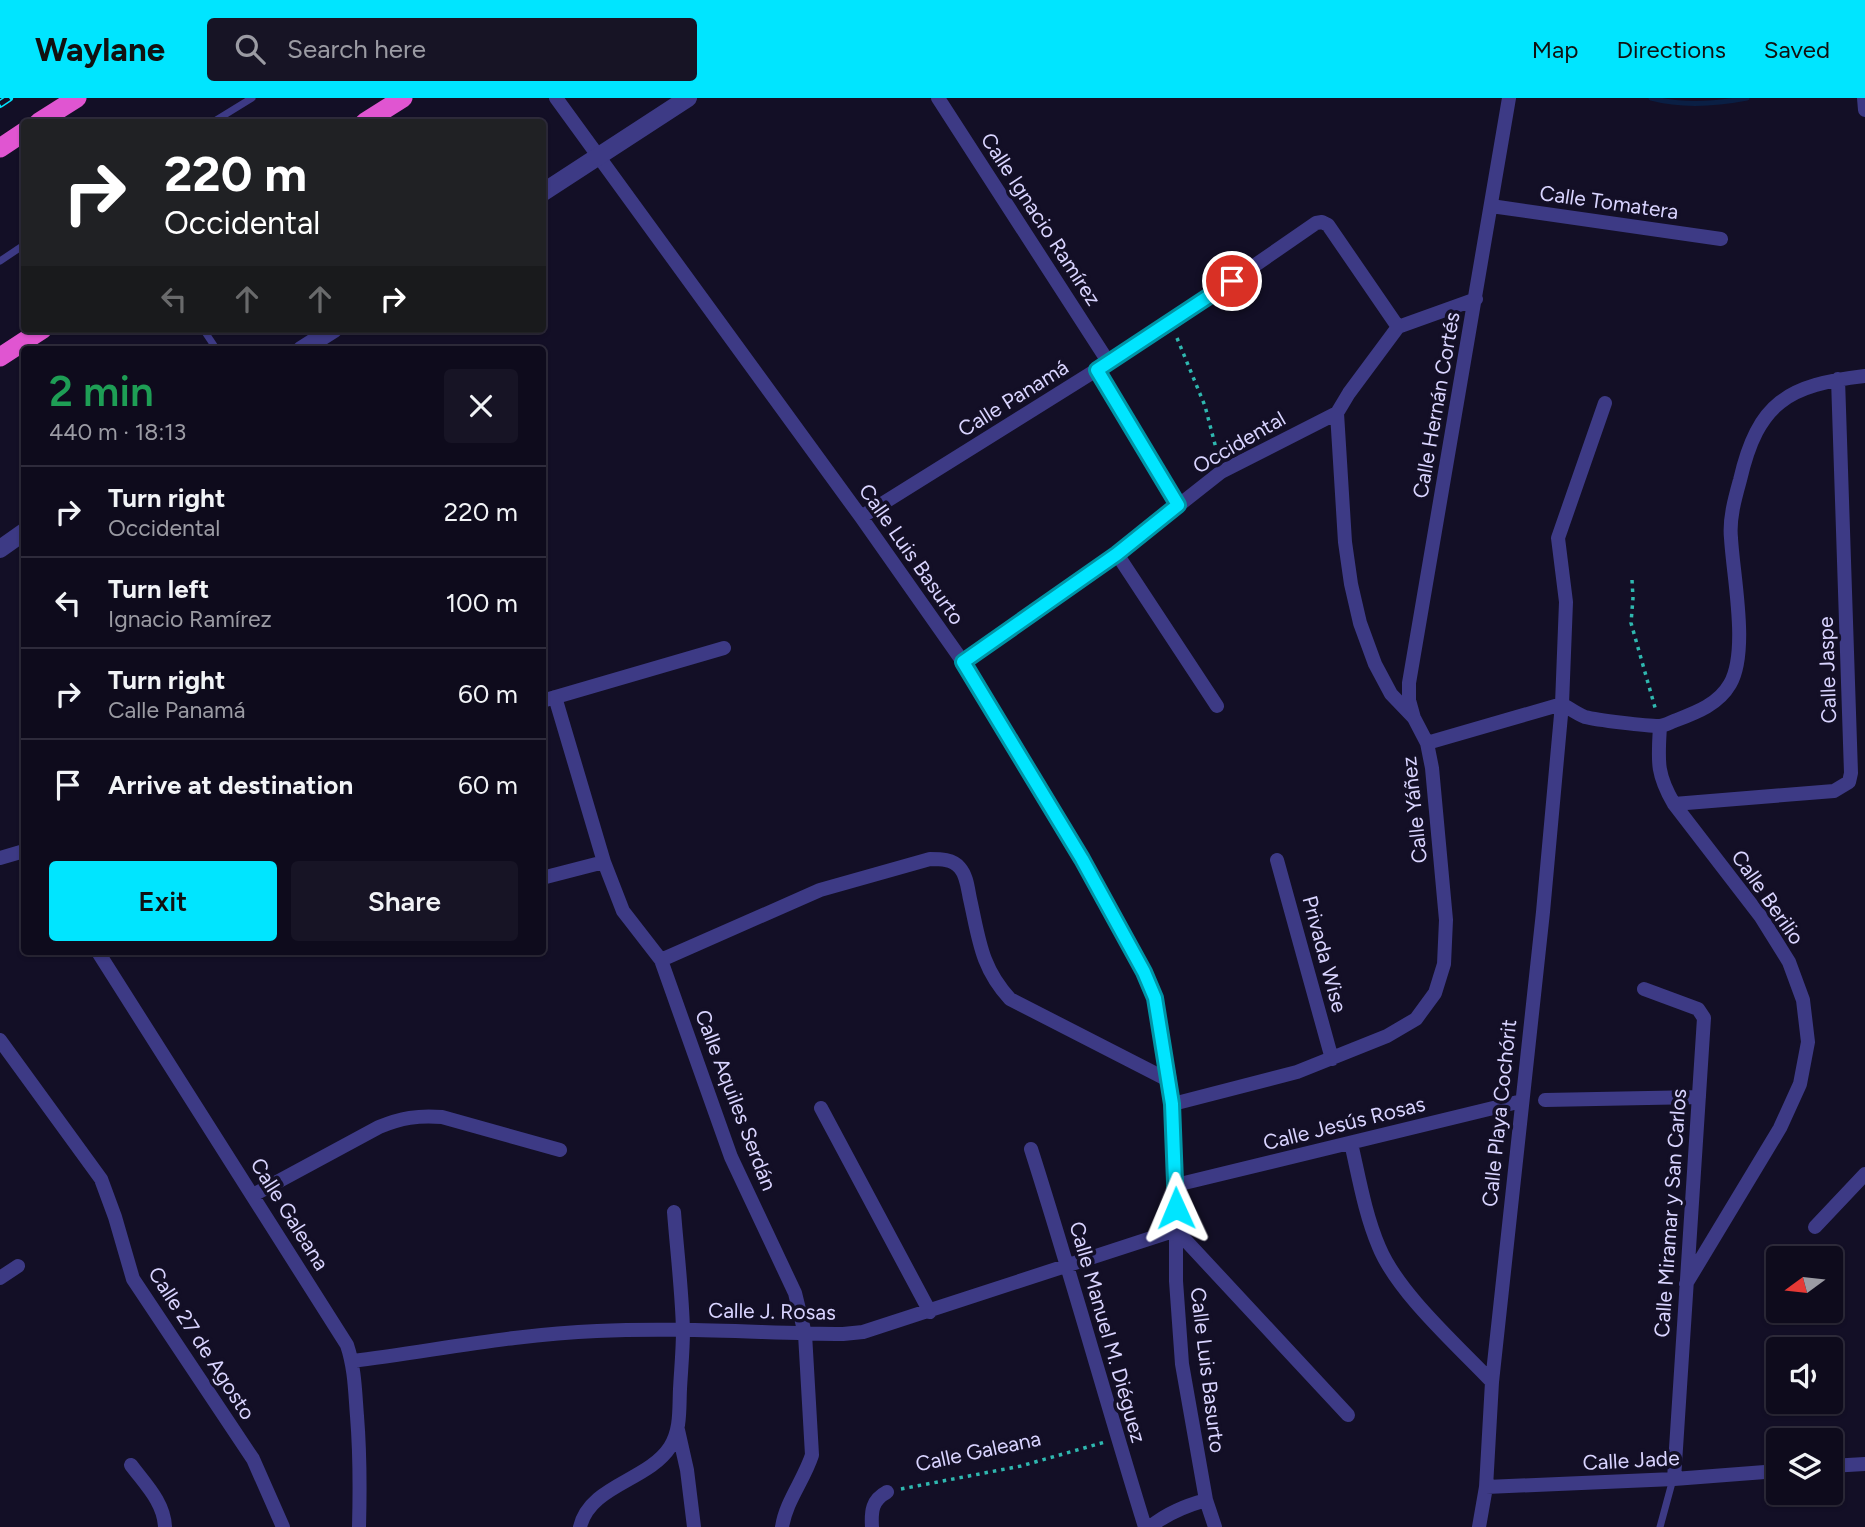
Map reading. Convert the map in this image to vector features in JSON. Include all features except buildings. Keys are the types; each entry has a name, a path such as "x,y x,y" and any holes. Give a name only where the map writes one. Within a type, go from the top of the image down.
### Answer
{"highway":[{"path":"44,119 77,98"},
{"path":"370,119 403,98"},
{"path":"0,148 21,134"},
{"path":"0,357 37,333"}],"street":[{"name":"Calle Luis Basurto","path":"556,98 862,517 963,662 1082,859 1144,972 1155,998 1170,1081 1176,1185 1176,1281 1182,1364 1206,1500 1215,1527"},
{"path":"546,190 688,98"},
{"name":"Calle Ignacio Ramírez","path":"938,98 1103,366 1178,505"},
{"name":"Calle Hernán Cortés","path":"1414,718 1409,700 1409,683 1509,98"},
{"path":"1864,98 1865,110"},
{"name":"Calle Tomatera","path":"1492,206 1721,239"},
{"name":"Calle Panamá","path":"862,517 1170,324 1316,223 1328,225 1398,327"},
{"path":"1337,413 1398,327 1476,299"},
{"path":"306,346 324,333"},
{"path":"1427,743 1562,704 1584,717 1660,726 1701,710 1717,699 1729,685 1738,666 1737,597 1730,534 1742,471 1752,440 1763,419 1777,402 1798,391 1838,379 1865,376"},
{"name":"Calle Jaspe","path":"1674,804 1834,791 1849,782 1852,774 1838,379"},
{"name":"Calle Playa Cochórit","path":"1479,1527 1486,1487 1492,1382 1543,912 1562,704 1566,602 1558,538 1605,403"},
{"name":"Calle Yáñez","path":"1172,1104 1265,1081 1332,1059 1387,1036 1416,1019 1435,993 1444,964 1446,920 1432,768 1427,743 1414,718 1391,694 1375,664 1360,623 1345,542 1337,413"},
{"name":"Occidental","path":"963,662 1117,554 1221,472 1337,413"},
{"path":"0,549 21,535"},
{"path":"1117,554 1217,706"},
{"path":"549,699 724,648"},
{"name":"Calle Aquiles Serdán","path":"549,699 623,911 662,960 731,1157 795,1293 805,1334 812,1455 807,1471 784,1511 782,1527"},
{"name":"Calle Berilio","path":"1660,726 1658,766 1664,787 1674,804 1761,917 1788,962 1803,1000 1808,1042 1800,1084 1780,1128 1686,1284"},
{"path":"0,858 21,851"},
{"path":"662,960 820,890 930,859 946,859 960,867 984,960 995,984 1010,999 1170,1081"},
{"name":"Privada Wise","path":"1277,860 1332,1059"},
{"path":"546,877 604,862"},
{"name":"Calle Galeana","path":"100,955 338,1331 352,1361 361,1468 359,1527"},
{"name":"Calle Miramar y San Carlos","path":"1644,989 1702,1013 1704,1018 1674,1479"},
{"name":"Calle 27 de Agosto","path":"0,1040 101,1179 116,1217 133,1279 253,1460 283,1527"},
{"path":"1545,1100 1699,1097"},
{"name":"Calle Jesús Rosas","path":"1176,1185 1521,1101"},
{"path":"821,1108 930,1312"},
{"path":"253,1195 379,1127 401,1118 422,1115 442,1117 560,1150"},
{"path":"1351,1143 1372,1228 1390,1269 1403,1287 1492,1382"},
{"name":"Calle Manuel M. Diéguez","path":"1031,1149 1068,1264 1117,1438 1147,1527"},
{"path":"1815,1227 1865,1174"},
{"path":"674,1212 683,1330 678,1430 687,1471 694,1527"},
{"path":"1176,1230 1348,1415"},
{"name":"Calle J. Rosas","path":"352,1361 539,1335 632,1329 805,1334 863,1332 1176,1230"},
{"path":"0,1278 18,1266"},
{"path":"580,1527 590,1507 603,1495 637,1476 663,1454 678,1430"},
{"path":"1843,1465 1865,1464"},
{"path":"131,1465 159,1502 165,1527"},
{"name":"Calle Jade","path":"1486,1487 1674,1479 1766,1472"},
{"path":"872,1527 873,1505 878,1497 887,1492"},
{"path":"1147,1527 1180,1508 1206,1500"}],"lane":[{"path":"218,119 252,98"},
{"path":"0,261 21,247"},
{"path":"1660,1527 1674,1479"}],"path":[{"path":"1170,324 1186,356 1205,406 1221,472"},
{"path":"1632,580 1631,623 1660,726"},
{"name":"Calle Galeana","path":"887,1492 1021,1466 1117,1438"}],"waterway":[{"path":"1651,98 1699,103 1747,98"}],"railway":[{"path":"0,104 9,98"}],"route":[{"path":"1176,1208 1170,1081 1155,998 1144,972 1082,859 963,662 1117,554 1178,505 1097,370 1232,281"}]}
